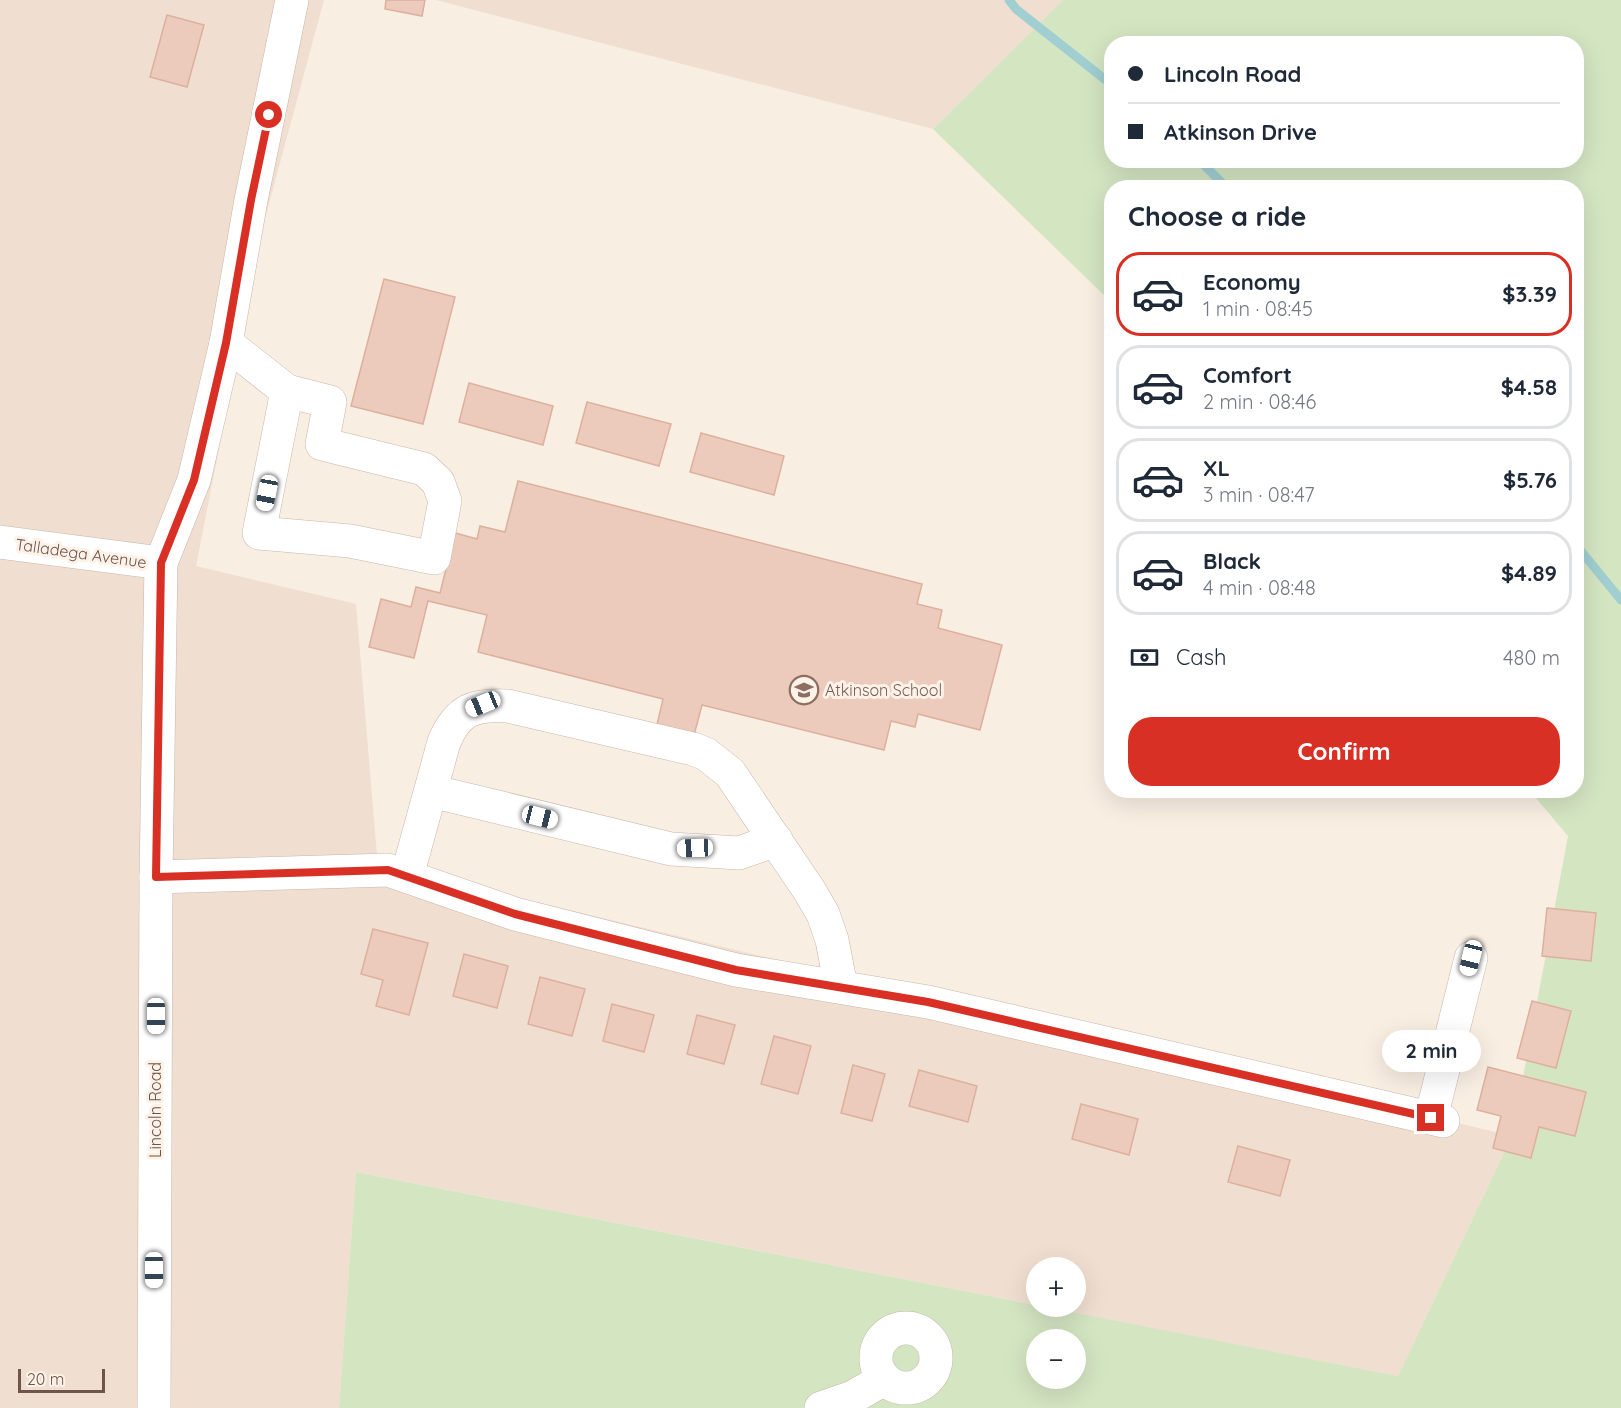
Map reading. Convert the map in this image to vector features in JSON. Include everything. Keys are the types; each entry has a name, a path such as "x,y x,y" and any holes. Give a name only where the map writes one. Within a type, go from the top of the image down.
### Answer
{"street":[{"name":"Lincoln Road","path":"154,1408 156,877 161,563 194,480 226,343 251,200 292,0"},
{"path":"226,343 287,391 330,402 322,444 424,469 438,482 445,501 434,558 350,541 259,533 287,391"},
{"name":"Talladega Avenue","path":"0,542 161,563"},
{"path":"407,876 444,742 450,728 460,717 483,704 508,706 658,740 706,754 730,772 823,914 832,940 842,987"},
{"path":"431,791 671,849 695,848 739,853 776,840"},
{"path":"156,877 379,869 407,876 515,914 736,970 928,1002 1437,1120 1471,958"},
{"path":"821,1408 853,1397 884,1379"}],"shaded area":[{"path":"0,0 324,0 263,226 196,566 356,604 378,867 469,886 1512,1136 1398,1376 1086,1316 1086,1257 1026,1257 1026,1303 356,1172 339,1408 0,1408"},
{"path":"436,0 1063,0 933,129"}],"green space":[{"path":"1063,0 1621,0 1621,1408 339,1408 356,1172 1026,1303 1026,1317 1086,1317 1086,1315 1398,1376 1512,1136 1568,836 1536,798 1584,798 1584,180 1104,180 1104,295 933,129"}],"building":[{"path":"386,0 425,0 422,16 385,9"},
{"path":"167,15 204,25 187,87 150,77"},
{"path":"384,279 455,297 423,424 351,406"},
{"path":"469,383 553,406 543,445 459,422"},
{"path":"587,402 671,424 659,466 576,443"},
{"path":"701,433 784,456 774,495 690,472"},
{"path":"518,481 922,584 917,604 942,610 938,628 1002,645 980,730 918,714 915,727 891,721 884,750 702,705 693,739 656,729 663,699 478,652 487,615 428,601 414,658 369,647 381,599 411,607 416,587 440,593 455,533 477,539 480,526 505,532"},
{"path":"1547,908 1596,913 1591,961 1542,956"},
{"path":"373,929 428,943 409,1015 376,1006 383,980 361,974"},
{"path":"464,954 508,966 497,1008 453,996"},
{"path":"540,977 585,989 572,1036 528,1024"},
{"path":"1532,1001 1571,1011 1556,1068 1517,1058"},
{"path":"612,1004 654,1015 644,1052 603,1041"},
{"path":"697,1015 735,1025 724,1064 687,1054"},
{"path":"774,1036 811,1046 798,1094 761,1084"},
{"path":"853,1065 885,1074 872,1121 841,1113"},
{"path":"1488,1067 1586,1092 1575,1136 1539,1127 1531,1158 1493,1148 1501,1116 1477,1110"},
{"path":"919,1070 977,1086 968,1122 909,1106"},
{"path":"1081,1104 1138,1119 1129,1155 1072,1139"},
{"path":"1238,1146 1290,1160 1280,1196 1228,1182"}],"waterway":[{"path":"1009,0 1016,9 1104,79"},
{"path":"1207,168 1219,180"},
{"path":"1584,555 1621,600"}],"place":[{"name":"Atkinson School","path":"804,690"}],"route":[{"path":"269,115 251,200 226,343 194,480 161,563 156,877 388,870 515,914 736,970 928,1002 1431,1118"}]}
